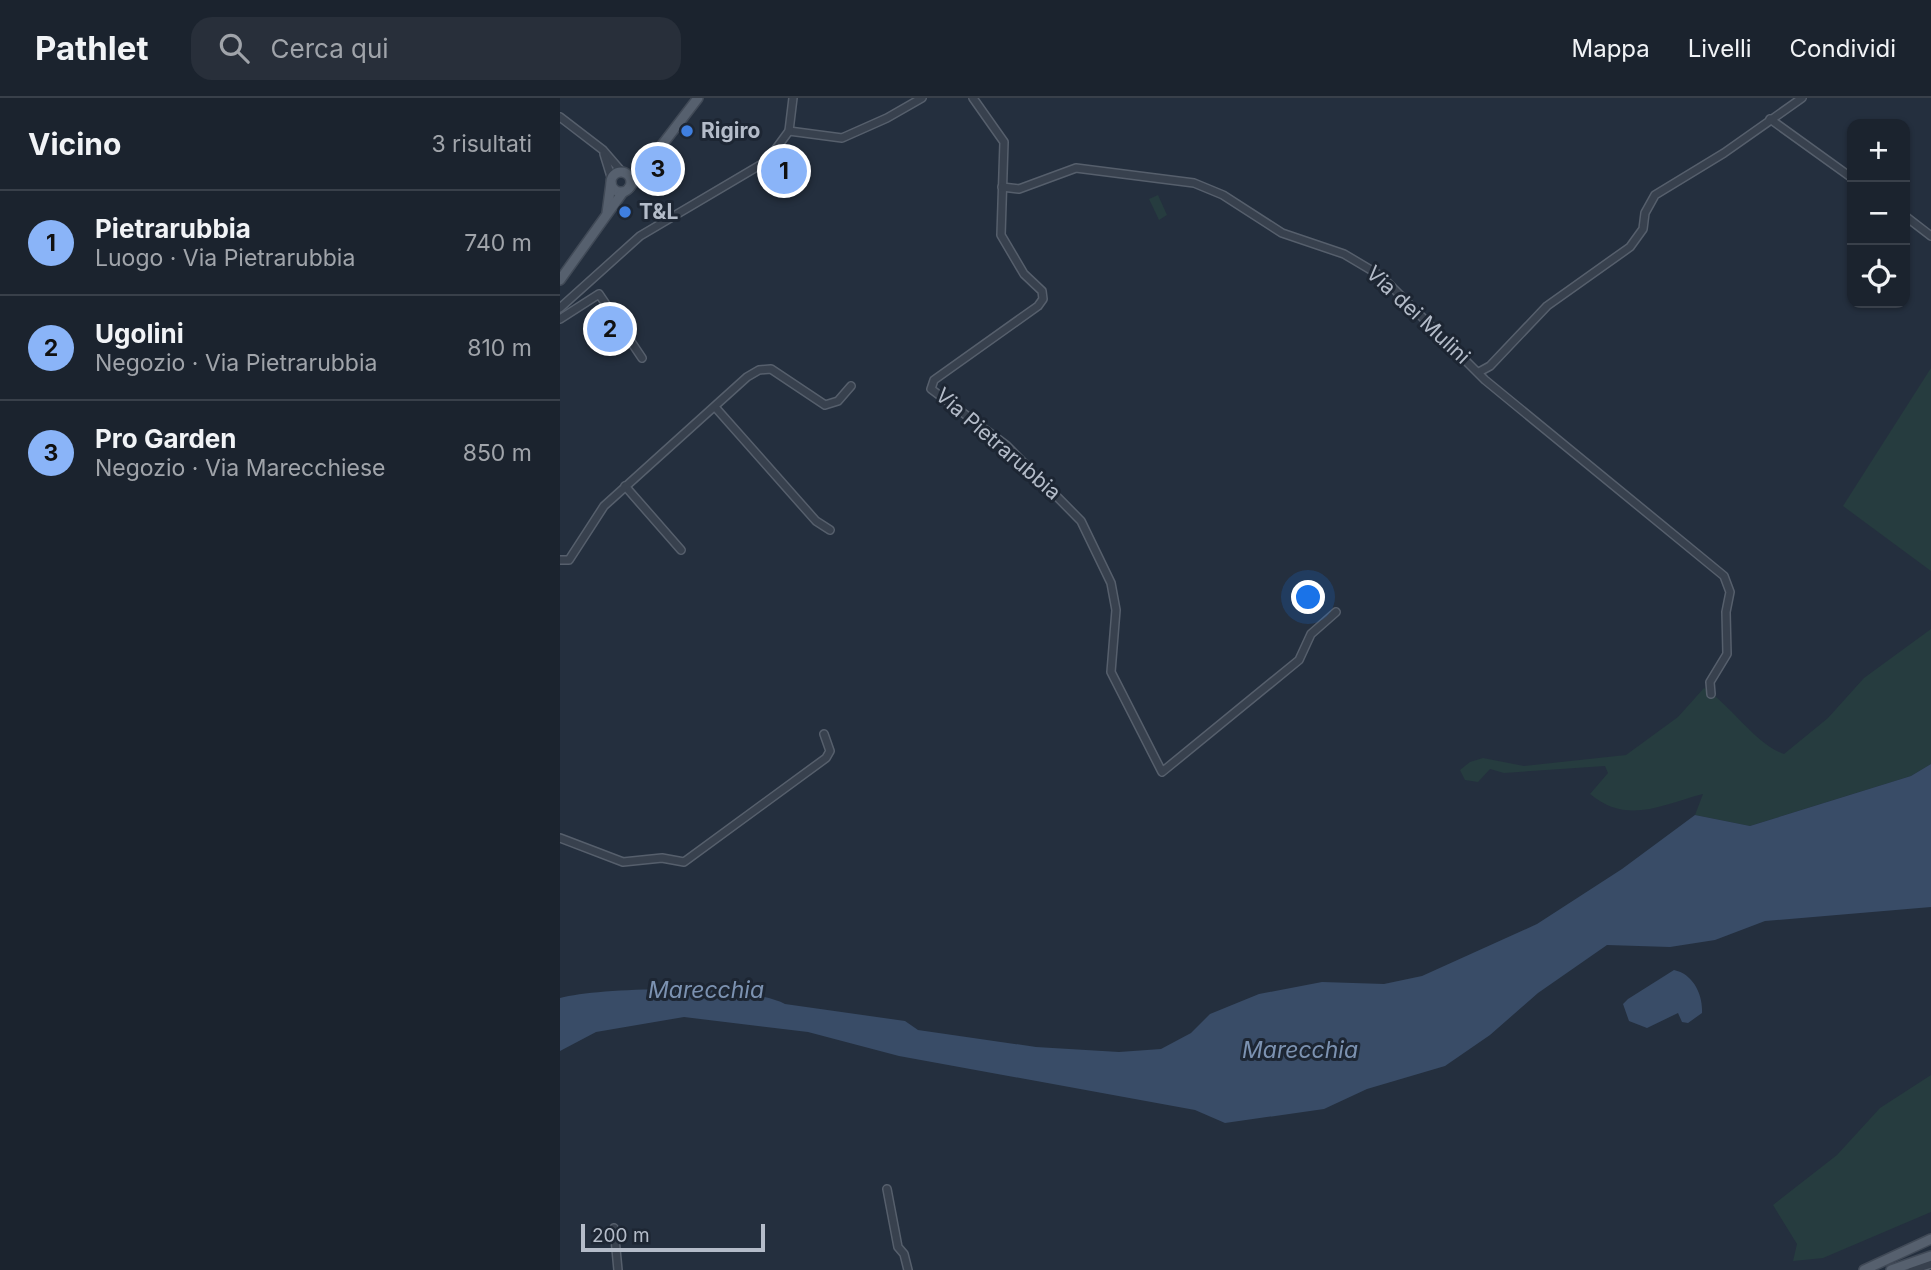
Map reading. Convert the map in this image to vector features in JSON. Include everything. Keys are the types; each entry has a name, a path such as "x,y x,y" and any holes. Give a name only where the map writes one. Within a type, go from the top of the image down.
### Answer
{"main road":[{"path":"626,190 698,98"},
{"path":"606,218 611,182 624,173 647,165"},
{"path":"560,280 631,182 624,173"},
{"path":"611,182 614,189 626,190"},
{"path":"1864,1270 1931,1239"},
{"path":"1891,1270 1931,1256"}],"street":[{"path":"560,308 640,236 668,217 760,167 789,131 793,98"},
{"path":"789,131 842,138 878,123 922,98"},
{"name":"Via Pietrarubbia","path":"973,98 1004,142 1001,235 1024,274 1042,291 1043,299 1038,306 934,380 932,389 1006,445 1081,521 1111,583 1116,610 1111,672 1162,772 1290,669 1299,660 1311,634 1336,612"},
{"name":"Via dei Mulini","path":"1479,372 1490,366 1547,306 1630,247 1643,229 1645,213 1655,195 1714,160 1802,98"},
{"path":"560,117 603,150 624,173"},
{"path":"1770,119 1847,174"},
{"path":"603,150 611,182"},
{"name":"Via dei Mulini","path":"1002,187 1019,189 1076,167 1194,183 1209,188 1282,233 1327,246 1366,266 1397,290 1485,380 1724,576 1730,592 1727,654 1710,682 1711,694"},
{"path":"1910,220 1931,236"},
{"path":"560,319 599,294 642,358"},
{"path":"560,560 569,560 604,506 625,485 759,370 771,369 825,405 838,401 851,386"},
{"path":"715,407 816,521 830,530"},
{"path":"625,485 681,550"},
{"path":"560,838 623,862 647,858 684,862 826,758 830,751 824,734"},
{"path":"887,1189 898,1247 905,1254 908,1270"},
{"path":"614,1228 618,1270"},
{"path":"1912,1270 1931,1264"}],"green space":[{"path":"1158,195 1167,215 1159,220 1149,199"},
{"path":"1931,368 1931,571 1843,506"},
{"path":"1931,629 1931,764 1911,776 1750,826 1695,815 1703,794 1645,810 1618,809 1590,794 1608,773 1605,766 1504,773 1490,769 1478,782 1465,780 1460,770 1470,762 1483,758 1524,766 1626,755 1678,717 1704,688 1763,742 1784,754 1828,718 1864,678"},
{"path":"1931,1075 1931,1212 1823,1258 1793,1261 1797,1244 1773,1205 1837,1155 1880,1108"}],"water":[{"name":"Marecchia","path":"1931,764 1931,907 1765,921 1715,940 1670,947 1607,945 1538,993 1490,1035 1445,1066 1367,1089 1324,1109 1225,1123 1195,1110 899,1056 808,1032 684,1017 596,1032 560,1051 560,998 608,991 675,989 741,993 785,1004 905,1021 918,1030 1036,1047 1119,1052 1161,1049 1191,1033 1210,1014 1259,994 1322,982 1384,984 1422,976 1537,924 1622,869 1695,815 1750,826 1911,776"},
{"path":"1674,970 1687,976 1699,992 1702,1013 1688,1023 1682,1022 1678,1013 1647,1028 1629,1021 1623,1004"}],"place":[{"name":"Rigiro","path":"687,131"},
{"name":"Pro Garden","path":"658,169"},
{"name":"Pietrarubbia","path":"784,171"},
{"name":"T&L","path":"625,212"},
{"name":"Ugolini","path":"610,329"}]}
